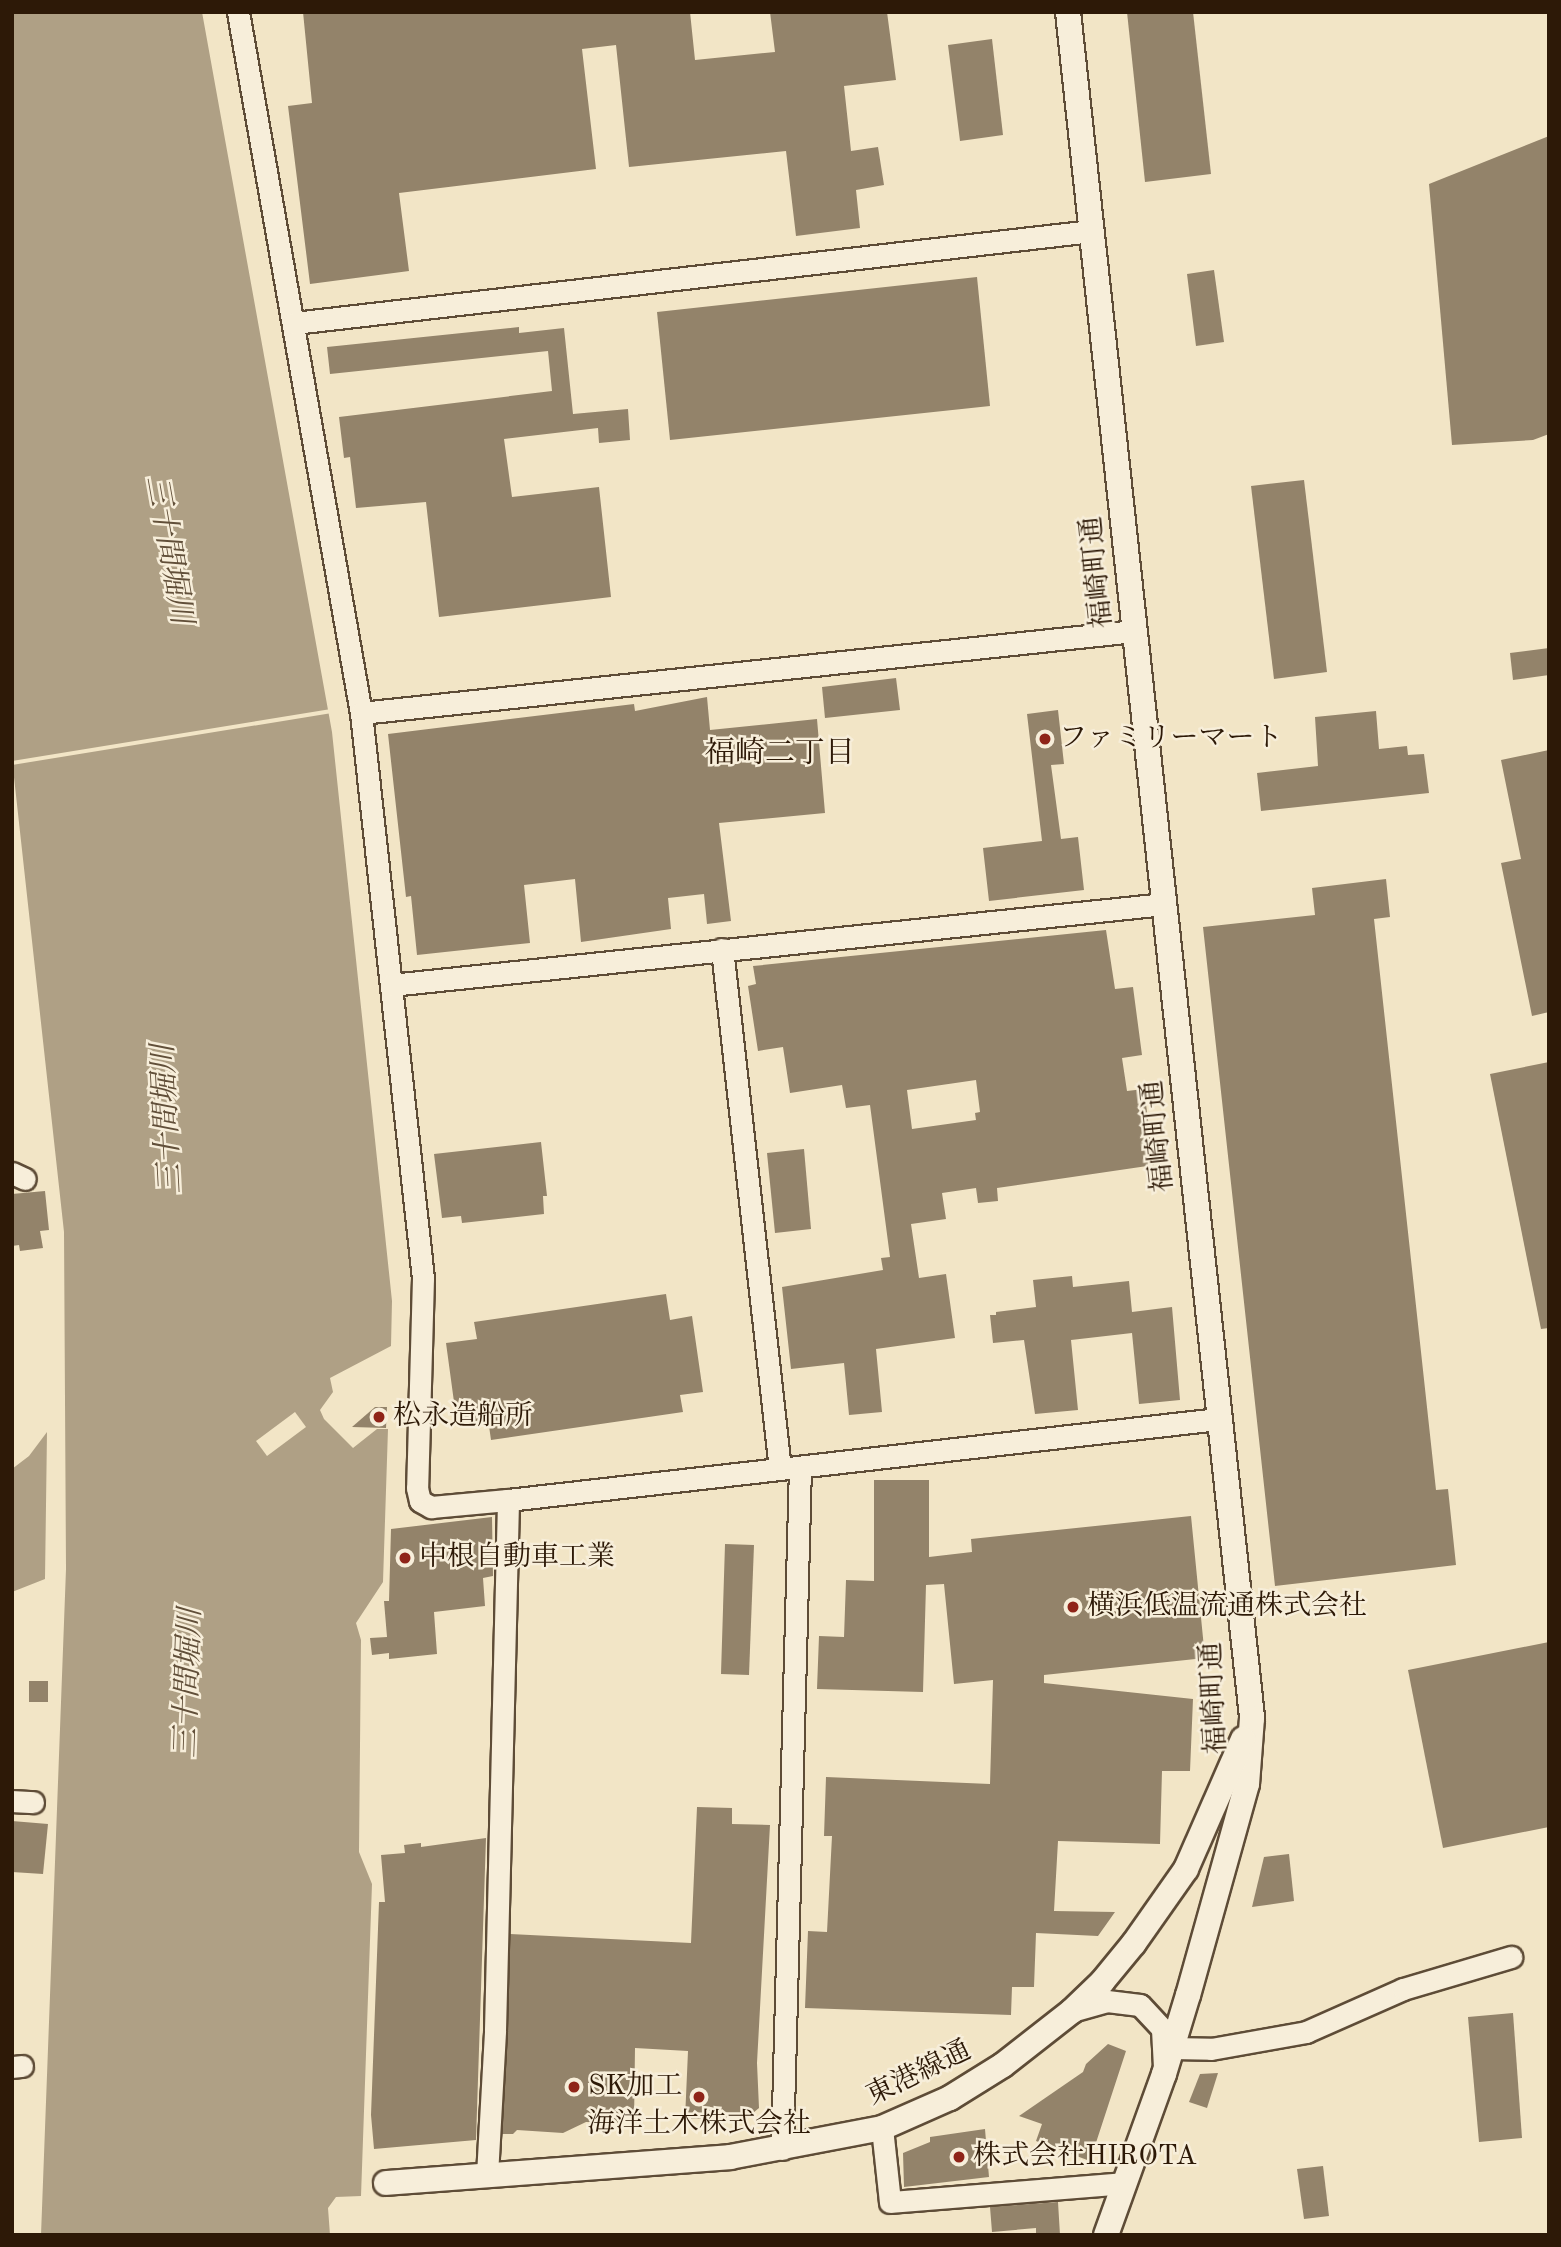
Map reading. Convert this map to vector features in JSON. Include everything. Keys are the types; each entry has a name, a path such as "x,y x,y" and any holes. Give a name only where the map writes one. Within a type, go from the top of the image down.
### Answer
{"street":[{"path":"238,12 295,323 361,713 423,1278 417,1488 420,1501 431,1507 508,1500 1218,1419"},
{"name":"福崎町通","path":"1068,12 1252,1718 1247,1784 1164,2074 1106,2235"},
{"path":"295,323 1091,231"},
{"path":"361,713 1135,631"},
{"path":"391,985 1164,904"},
{"path":"722,949 790,1468 782,2149"},
{"path":"487,2175 495,2030 508,1500"},
{"name":"東港線通","path":"386,2183 730,2157 882,2128 950,2098 1003,2066 1072,2011 1110,1973 1172,1892 1213,1812 1252,1718"},
{"path":"1172,2048 1211,2049 1306,2032 1403,1989 1511,1957"},
{"path":"1072,2011 1107,2001 1140,2005 1162,2029 1164,2074"},
{"path":"882,2128 890,2202 1124,2183"}],"water":[{"name":"三十間堀川","path":"12,12 202,12 332,732 392,1301 391,1346 330,1378 333,1392 320,1410 324,1419 353,1448 377,1429 388,1429 383,1582 356,1623 361,1640 359,1852 372,1884 361,2196 336,2197 328,2208 330,2235 41,2235 66,1569 64,1232 12,759"},
{"path":"47,1432 45,1579 12,1592 12,1469 29,1456"}],"pier":[{"path":"331,709 332,713 12,765 12,761"},
{"path":"295,1412 306,1427 267,1456 256,1441"}],"building":[{"path":"303,12 690,12 695,60 775,52 770,12 887,12 896,80 844,86 851,151 878,147 884,185 856,190 860,228 796,236 786,151 629,167 616,45 582,49 596,169 399,193 409,271 310,284 288,106 312,103"},
{"path":"1127,12 1193,12 1211,174 1145,182"},
{"path":"992,39 1003,135 960,141 948,45"},
{"path":"1549,136 1549,434 1533,440 1452,445 1429,184"},
{"path":"1214,270 1224,342 1196,346 1187,274"},
{"path":"977,277 990,406 670,440 657,312"},
{"path":"519,327 519,333 564,328 573,414 628,409 630,440 599,443 598,428 504,439 512,497 599,487 611,597 439,617 426,502 356,508 350,457 344,458 339,417 552,391 548,351 330,374 327,347"},
{"path":"1304,480 1327,672 1274,679 1251,486"},
{"path":"1549,648 1549,675 1513,680 1510,653"},
{"path":"896,678 900,710 825,718 822,687"},
{"path":"707,697 710,730 817,719 825,813 719,823 731,921 707,924 704,894 668,898 671,929 581,942 575,879 524,885 530,943 417,955 411,896 406,897 388,734 634,704 635,711"},
{"path":"1058,710 1064,764 1051,765 1061,839 1078,837 1084,890 989,901 983,848 1042,841 1027,714"},
{"path":"1376,711 1379,749 1407,746 1408,755 1424,754 1429,793 1261,811 1257,773 1318,766 1315,717"},
{"path":"1549,750 1549,1012 1532,1016 1501,863 1521,859 1501,760"},
{"path":"1386,879 1390,917 1374,919 1436,1490 1448,1489 1456,1565 1275,1586 1203,927 1315,915 1312,888"},
{"path":"1106,930 1115,989 1133,987 1142,1055 1122,1058 1127,1091 1144,1089 1154,1165 997,1188 998,1201 978,1203 976,1188 942,1193 946,1219 911,1224 919,1278 946,1274 955,1338 876,1349 882,1412 849,1415 844,1363 791,1369 782,1287 883,1270 881,1258 890,1257 870,1105 846,1108 842,1085 790,1093 783,1047 758,1051 748,986 756,984 753,966","holes":["976,1080 980,1112 975,1113 976,1120 912,1129 907,1090"]},
{"path":"1549,1062 1549,1328 1541,1329 1490,1074"},
{"path":"541,1142 547,1196 543,1196 544,1214 462,1223 461,1216 442,1218 434,1154"},
{"path":"804,1149 811,1229 775,1233 767,1153"},
{"path":"45,1191 49,1230 40,1231 43,1248 20,1251 19,1245 12,1246 12,1194"},
{"path":"1072,1276 1073,1287 1129,1281 1132,1312 1172,1307 1180,1400 1139,1404 1132,1333 1071,1340 1078,1410 1035,1414 1024,1340 993,1343 990,1315 1036,1307 1033,1280"},
{"path":"666,1294 670,1320 692,1316 703,1392 680,1395 683,1412 491,1440 488,1419 457,1424 446,1343 477,1339 474,1322"},
{"path":"375,1407 387,1407 386,1428 352,1427"},
{"path":"874,1480 929,1480 929,1557 972,1552 971,1539 1191,1516 1205,1658 1044,1675 1044,1683 1193,1699 1190,1771 1162,1771 1160,1844 1058,1841 1054,1911 1115,1912 1098,1936 1036,1933 1034,1987 1012,1987 1011,2015 805,2008 808,1931 827,1932 832,1836 824,1836 826,1777 990,1784 993,1680 954,1684 944,1584 926,1585 923,1692 817,1689 819,1636 844,1637 846,1580 874,1581"},
{"path":"492,1517 493,1576 483,1578 485,1606 434,1612 437,1654 389,1659 389,1653 372,1655 370,1638 387,1637 384,1601 389,1601 391,1529"},
{"path":"725,1544 754,1545 749,1675 721,1674"},
{"path":"1549,1642 1549,1827 1443,1848 1408,1670"},
{"path":"29,1681 48,1681 48,1702 29,1702"},
{"path":"697,1807 732,1808 732,1824 770,1825 757,2063 759,2108 748,2117 685,2119 688,2051 635,2048 634,2123 586,2122 563,2133 517,2130 513,2134 502,2134 510,1934 691,1943"},
{"path":"12,1821 48,1824 43,1874 12,1872"},
{"path":"486,1838 476,2140 374,2149 371,2115 379,1902 385,1902 381,1855 405,1853 404,1845 421,1843 421,1847"},
{"path":"1289,1854 1294,1901 1252,1907 1264,1857"},
{"path":"1513,2013 1522,2138 1479,2142 1468,2017"},
{"path":"1108,2044 1126,2051 1090,2161 1036,2141 1042,2124 1019,2116 1083,2072 1086,2064"},
{"path":"1218,2073 1207,2108 1189,2102 1200,2074"},
{"name":"株式会社HIROTA","path":"985,2129 989,2177 904,2187 903,2153 930,2142 930,2137"},
{"path":"1323,2166 1329,2216 1304,2219 1297,2169"},
{"path":"1058,2202 1060,2235 1036,2235 1036,2228 992,2232 990,2207"}],"place":[{"name":"ファミリーマート","path":"1045,739"},
{"name":"松永造船所","path":"379,1417"},
{"name":"中根自動車工業","path":"405,1558"},
{"name":"横浜低温流通株式会社","path":"1073,1607"},
{"name":"SK加工","path":"574,2087"},
{"name":"海洋土木株式会社","path":"699,2097"},
{"name":"株式会社HIROTA","path":"959,2157"}],"district":[{"name":"福崎二丁目","path":"780,754"}]}
